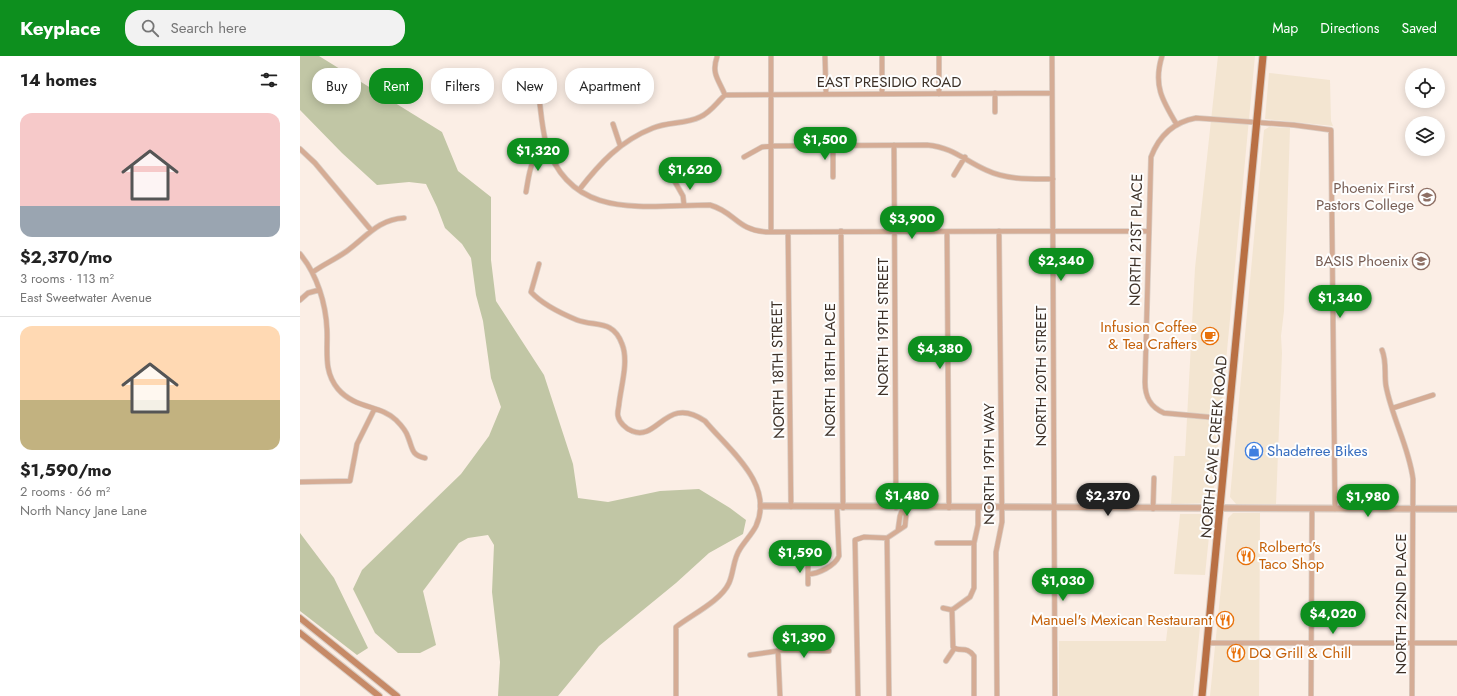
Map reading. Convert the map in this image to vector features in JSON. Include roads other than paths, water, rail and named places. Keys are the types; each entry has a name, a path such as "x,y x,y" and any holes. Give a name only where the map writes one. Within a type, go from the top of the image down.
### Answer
{"main road":[{"name":"NORTH CAVE CREEK ROAD","path":"1202,696 1230,419 1263,56"},
{"path":"300,618 397,696"},
{"path":"300,633 379,696"}],"street":[{"path":"771,56 771,232"},
{"name":"NORTH 20TH STREET","path":"1052,56 1055,696"},
{"path":"1162,56 1158,69 1159,88 1164,102 1176,125 1196,118 1256,122 1331,130 1334,509"},
{"path":"579,190 601,162 620,145 655,127 699,118 711,110 725,95 714,72 714,65 717,57"},
{"path":"825,57 826,94"},
{"path":"882,57 882,94"},
{"path":"939,57 939,94"},
{"name":"EAST PRESIDIO ROAD","path":"725,95 1052,93"},
{"path":"995,94 995,112"},
{"path":"540,104 544,133 548,147 560,171 579,190 592,198 610,204 710,206 725,211 747,229 771,232 1148,231"},
{"path":"613,124 620,145"},
{"name":"NORTH 21ST PLACE","path":"1176,125 1158,142 1151,156 1144,382 1147,398 1158,410 1164,413 1230,419"},
{"path":"833,145 833,177"},
{"path":"744,157 762,147 771,146 894,145 940,147 965,157 984,170 1005,177 1017,179 1053,179"},
{"name":"NORTH 19TH STREET","path":"894,145 896,508"},
{"path":"526,192 533,161 539,151 548,147"},
{"path":"300,149 315,163 371,230"},
{"path":"954,176 965,157"},
{"path":"675,182 683,196 684,206"},
{"path":"313,272 348,250 371,230 392,218 404,218"},
{"name":"NORTH 19TH WAY","path":"997,696 996,552 1001,534 999,231"},
{"name":"NORTH 18TH STREET","path":"788,232 791,507"},
{"name":"NORTH 18TH PLACE","path":"808,574 814,574 837,561 839,556 841,232"},
{"path":"947,232 949,508"},
{"path":"300,254 313,272 319,290 326,323 326,358 329,374 343,394 357,403 386,413 394,418 406,433 411,451 415,455 425,458"},
{"path":"539,264 531,292 540,302 578,320 608,326 619,337 625,356 618,415 623,425 632,431 641,432 652,430 670,415 686,413 697,415 705,421 750,472 758,486 761,506 756,527 736,558 729,583 724,592 676,627 676,696"},
{"path":"300,300 308,293 319,290"},
{"name":"NORTH 22ND PLACE","path":"1382,350 1385,356 1386,386 1411,466 1413,509 1412,696"},
{"path":"1392,408 1433,395"},
{"path":"300,482 350,481 358,444 374,410"},
{"path":"1153,509 1154,478"},
{"path":"761,506 978,509 1457,509"},
{"path":"858,696 856,540 864,537 887,538 906,523 903,508"},
{"path":"943,608 952,610 970,598 974,588 974,544 978,525 978,509"},
{"path":"1311,696 1312,509"},
{"path":"887,538 889,696"},
{"path":"937,543 974,544"},
{"path":"808,563 808,584"},
{"path":"952,610 952,647 954,649"},
{"path":"1208,643 1457,644"},
{"path":"946,661 954,649"},
{"path":"954,649 965,649 974,656 974,696"},
{"path":"750,655 784,650 828,651"},
{"path":"778,652 780,696"}],"place":[{"name":"Phoenix First Pastors College","path":"1427,197"},
{"name":"BASIS Phoenix","path":"1421,261"},
{"name":"Infusion Coffee & Tea Crafters","path":"1210,336"},
{"name":"Shadetree Bikes","path":"1254,451"},
{"name":"Rolberto's Taco Shop","path":"1246,556"},
{"name":"Manuel's Mexican Restaurant","path":"1225,620"},
{"name":"DQ Grill & Chill","path":"1236,653"}]}
